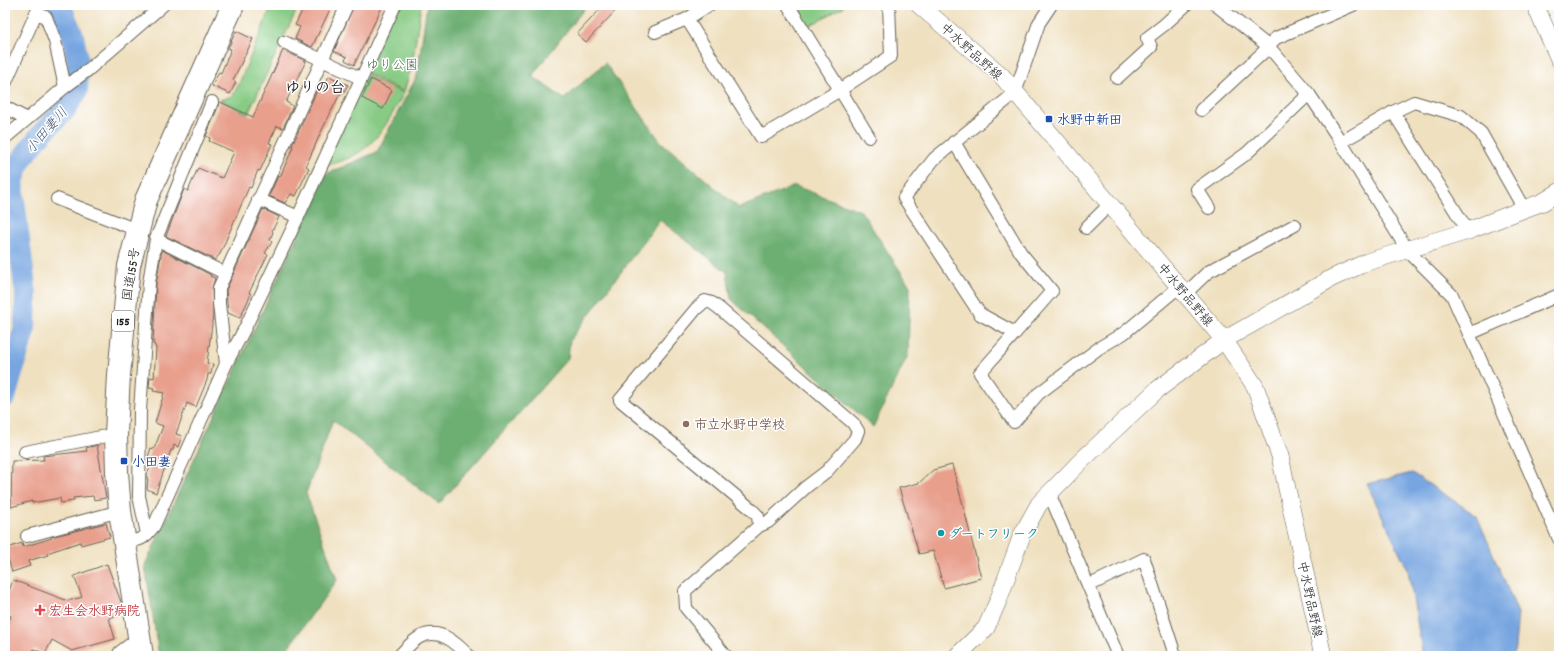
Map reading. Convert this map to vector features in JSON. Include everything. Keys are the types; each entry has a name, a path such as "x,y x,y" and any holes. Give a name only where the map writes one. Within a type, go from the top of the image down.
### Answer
{"highway":[{"name":"国道155号","path":"141,647 120,511 117,472 116,434 128,273 146,235 146,200 233,5"}],"street":[{"path":"5,138 164,5"},
{"path":"226,364 219,304 219,288 347,5"},
{"path":"125,540 135,541 147,534 154,526 226,364 245,328 298,217 360,78 395,5"},
{"path":"655,32 687,19 709,5"},
{"path":"788,5 869,137"},
{"path":"687,19 761,137 840,90 891,56 889,5"},
{"name":"中水野品野線","path":"919,5 1001,75 1224,340 1255,386 1266,412 1280,456 1323,656"},
{"path":"1015,333 980,314 904,198 934,159 1015,93 1038,23 1045,11 1051,5"},
{"path":"1117,78 1151,47 1147,38 1186,5"},
{"path":"1216,5 1268,47 1308,94 1341,142 1408,250 1452,295 1555,520 1559,539"},
{"path":"1201,110 1276,38 1353,5"},
{"path":"1536,5 1559,59"},
{"path":"5,84 36,13 46,17 55,40 67,86"},
{"path":"284,42 360,78"},
{"path":"1209,208 1197,189 1246,154 1308,94"},
{"path":"147,534 139,496 140,410 149,283 146,235 212,102"},
{"path":"1341,142 1393,112 1414,102 1461,116 1482,133 1524,210"},
{"path":"5,108 27,119"},
{"path":"1393,112 1468,231"},
{"path":"954,142 1021,253 1052,291 980,373 1014,422 1038,394 1099,348 1124,333 1208,272 1295,225"},
{"path":"956,656 986,628 1022,535 1039,504 1082,460 1156,390 1224,340 1332,278 1367,262 1468,231 1524,210 1543,202 1559,192"},
{"path":"57,199 146,235 226,274"},
{"path":"258,199 298,217"},
{"path":"1086,228 1110,204"},
{"path":"1469,334 1559,295"},
{"path":"726,656 686,608 685,591 759,526 768,522 806,487 827,471 855,438 858,431 853,423 720,309 712,303 705,301 696,309 620,400 750,508 758,516 759,526"},
{"path":"25,452 116,434"},
{"path":"1049,493 1118,656"},
{"path":"27,536 120,511"},
{"path":"1090,585 1144,559 1174,652 1173,656"},
{"path":"399,656 420,637 430,635 445,636 469,656"},
{"path":"118,656 120,652 141,647"}],"green space":[{"path":"272,5 299,5 248,114 220,100 232,96 238,86"},
{"name":"ゆり公園","path":"394,5 421,5 412,65 404,92 367,74"},
{"path":"427,5 587,5 532,76 564,99 605,63 660,141 739,208 795,186 861,211 910,286 908,355 873,427 731,299 727,272 660,220 570,340 568,358 439,504 333,420 306,493 337,580 282,656 159,656 145,565 326,174 377,152 417,76"},
{"path":"810,5 842,5 843,7 809,26 800,11"},
{"path":"366,76 404,93 382,131 364,149 347,159 334,164 314,168"}],"water":[{"path":"1412,473 1477,516 1518,613 1514,656 1423,656 1408,570 1367,484"}],"building":[{"path":"305,5 332,5 312,47 295,39 300,27 295,25"},
{"path":"354,5 383,5 354,65 345,60 347,57 334,51"},
{"path":"604,5 621,5 586,42 577,34"},
{"path":"236,31 253,39 233,80 236,82 230,94 212,86 219,72 221,73 231,49 228,48"},
{"path":"283,50 306,61 286,102 293,106 283,128 277,126 269,143 272,144 260,171 258,170 251,188 249,187 220,254 215,260 166,236 184,189 188,191 198,168 222,178 234,152 209,141 210,138 206,136 220,102 253,117"},
{"path":"329,76 348,85 342,95 340,94 321,132 306,166 309,168 296,196 291,194 285,203 269,196 278,176 280,177 318,88 322,90"},
{"path":"371,79 392,90 383,109 362,98"},
{"path":"263,209 279,217 272,231 270,240 272,242 265,253 268,254 249,293 251,294 240,318 228,313 226,290"},
{"path":"162,250 215,278 212,288 213,316 207,363 213,364 211,374 208,374 196,407 187,403 176,434 182,436 178,447 174,445 173,450 171,450 156,493 147,489 147,475 152,463 147,460 151,448 154,449 163,426 155,423 164,393 153,391 154,388 149,387 150,377 154,378 156,348 153,344 156,284"},
{"path":"97,445 106,498 94,500 93,496 73,498 74,501 61,503 60,498 32,503 32,501 11,507 12,461 44,460 43,456 87,451 86,448"},
{"name":"ダートフリーク","path":"952,465 981,578 944,588 933,551 919,554 899,488 919,483 933,470"},
{"path":"106,523 110,537 81,545 80,542 47,553 48,555 28,561 30,566 12,572 5,549 22,543 23,547 52,538 51,537"},
{"path":"107,564 121,602 123,613 109,618 115,639 72,651 52,640 45,654 34,649 32,656 11,656 5,653 5,632 11,616 5,612 5,602 13,580 68,601 82,597 74,576"}],"waterway":[{"name":"小田妻川","path":"5,397 25,327 26,295 14,201 13,181 20,161 43,132 65,110 77,91 78,64 73,36 60,5"}],"place":[{"name":"水野中新田","path":"1049,119"},
{"name":"市立水野中学校","path":"686,424"},
{"name":"小田妻","path":"124,461"},
{"name":"ダートフリーク","path":"941,533"},
{"name":"宏生会水野病院","path":"40,610"}],"district":[{"name":"ゆりの台","path":"315,87"}]}
